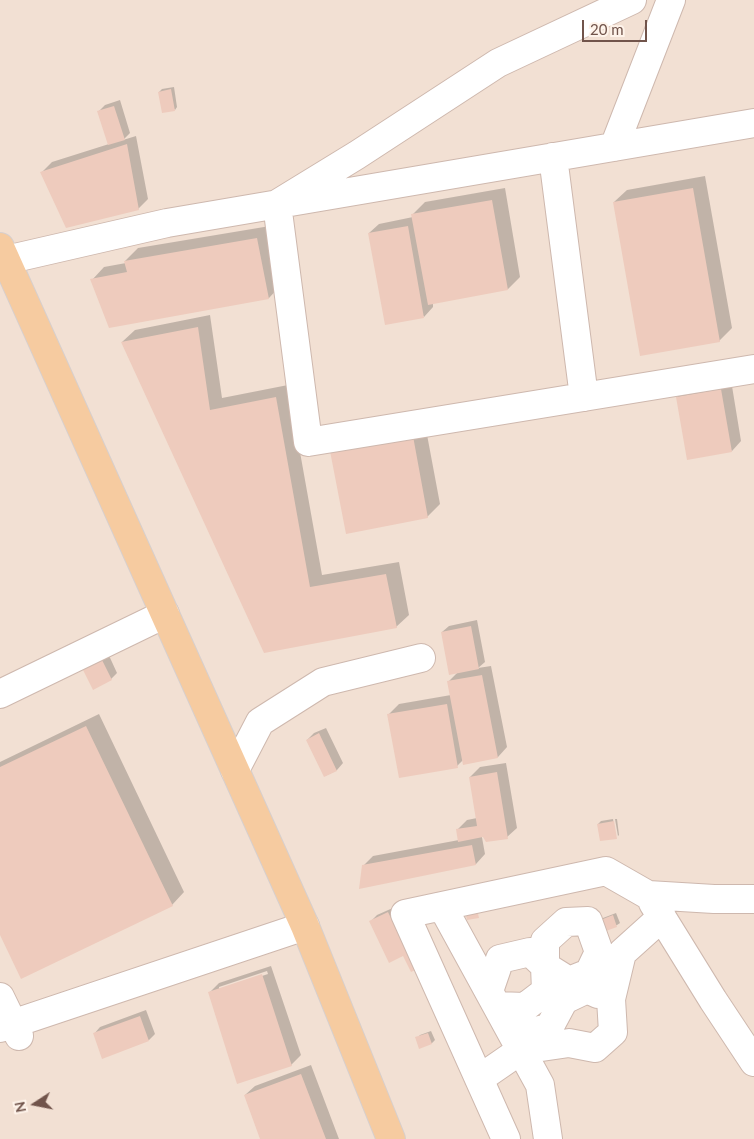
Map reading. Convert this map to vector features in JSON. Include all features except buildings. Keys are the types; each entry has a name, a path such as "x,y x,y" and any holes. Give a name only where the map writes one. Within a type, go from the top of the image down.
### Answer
{"main road":[{"path":"3,253 305,926 392,1139"}],"street":[{"path":"277,204 357,156 498,63 632,0"},
{"path":"614,147 671,0"},
{"path":"3,253 167,223 754,123"},
{"path":"553,157 584,397"},
{"path":"277,204 308,442 754,369"},
{"path":"0,694 165,614"},
{"path":"235,770 260,722 323,682 421,658"},
{"path":"506,1139 405,914 606,871 655,906 754,1062"},
{"path":"655,906 754,899"},
{"path":"442,906 540,1085 548,1139"},
{"path":"516,1041 569,1043 596,1048 613,1032 611,999 622,953 655,906"},
{"path":"0,997 10,1029 305,926"},
{"path":"530,952 545,966 546,991 525,1007 493,999 500,959 530,952"},
{"path":"479,1079 516,1041 532,1032 549,1028 564,1000 587,989 611,999"}],"shaded area":[{"path":"0,0 754,0 754,1139 0,1139"}]}
